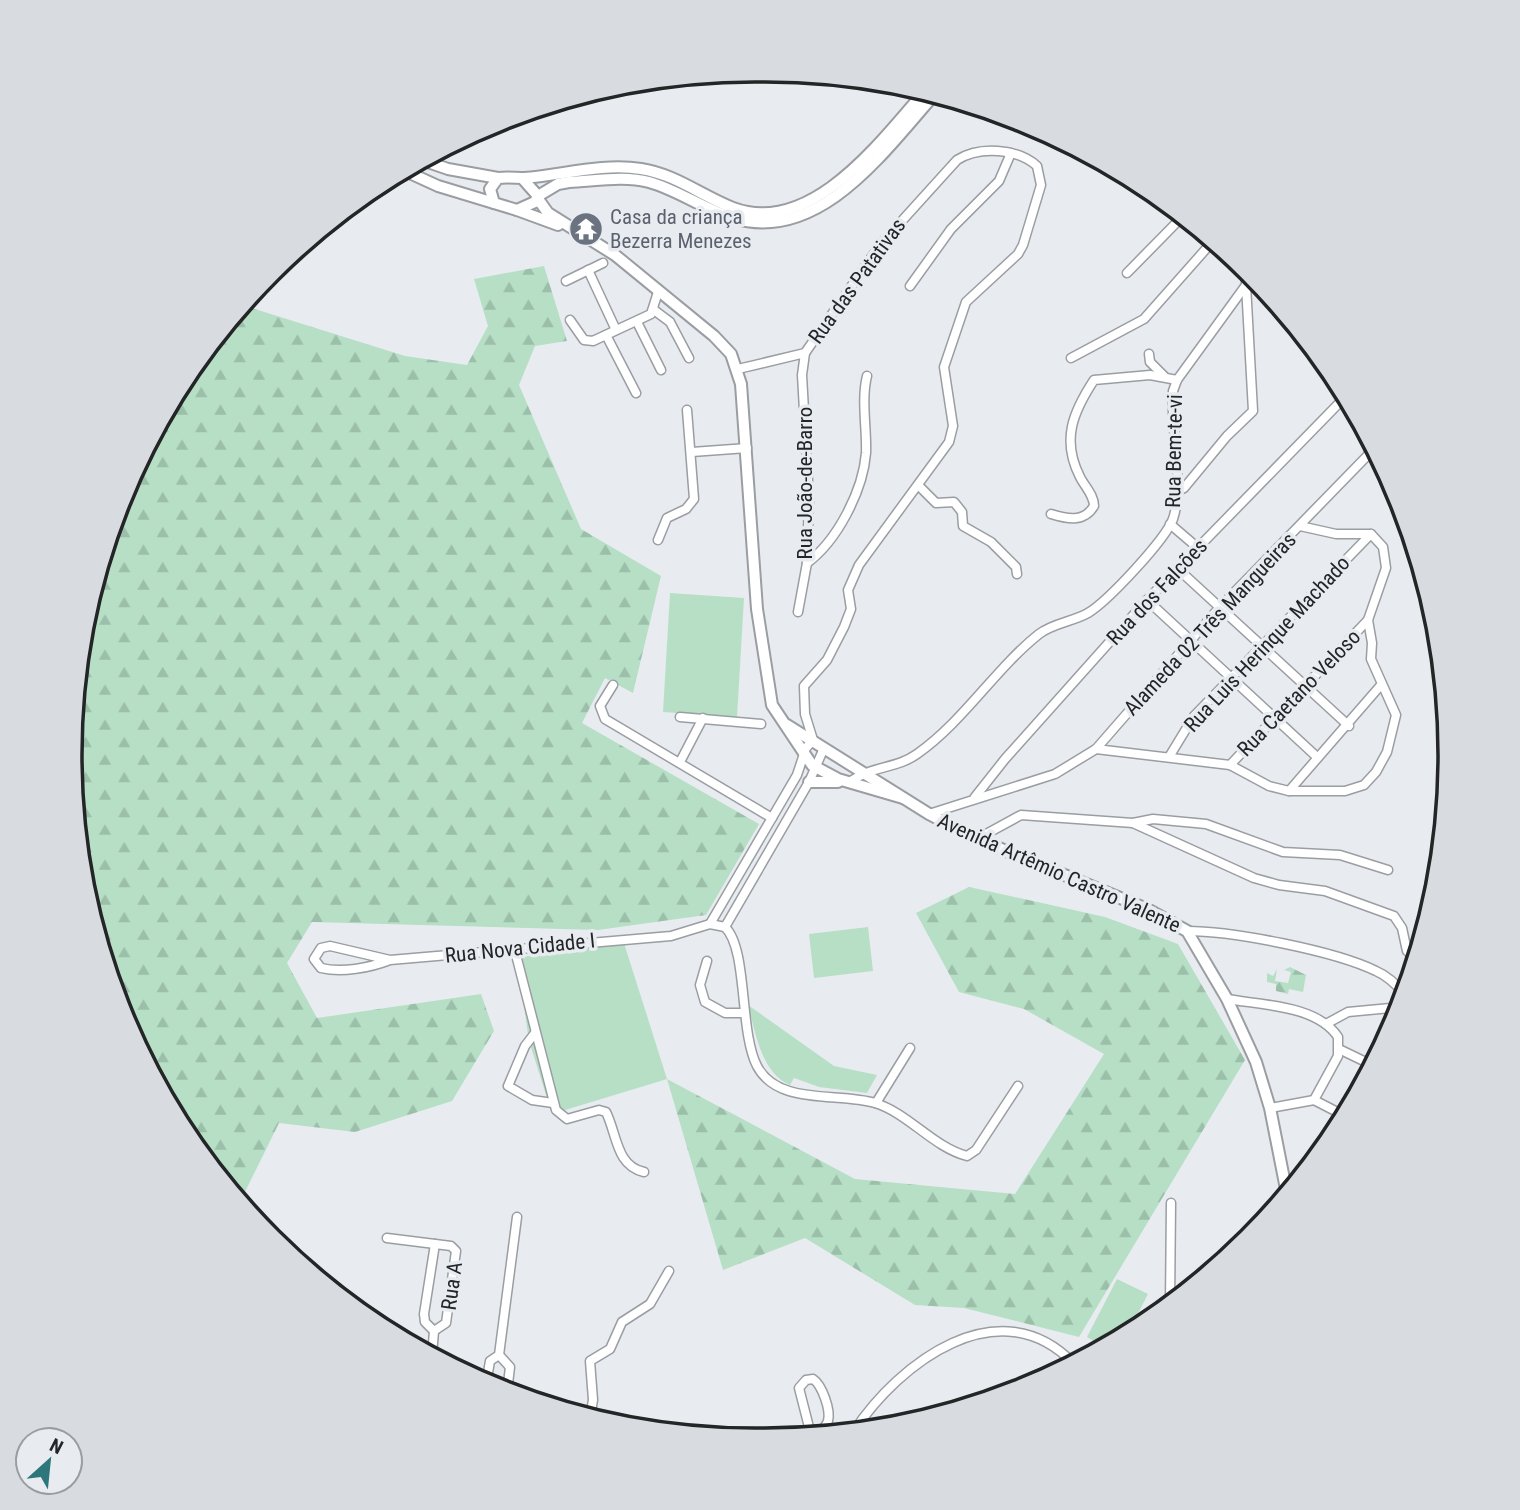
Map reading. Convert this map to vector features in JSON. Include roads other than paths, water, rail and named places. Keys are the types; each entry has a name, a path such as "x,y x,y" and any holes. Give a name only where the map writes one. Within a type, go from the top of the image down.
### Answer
{"main road":[{"path":"434,164 498,178 641,169 676,180 733,208 748,212 781,211 805,205 848,174 917,100"},
{"path":"414,175 517,210 530,206 538,197 569,182 634,180 674,191 733,218 755,222 797,217 811,213 845,189 927,102"},
{"path":"494,203 490,190 498,178"},
{"path":"522,178 538,197"},
{"name":"Avenida Artêmio Castro Valente","path":"538,197 548,213 615,255 714,336 731,354 738,369 747,448 757,609 772,705 804,756 817,768 849,782 904,798"},
{"name":"Avenida Artêmio Castro Valente","path":"517,210 574,229"},
{"name":"Avenida Artêmio Castro Valente","path":"784,723 929,814 977,839 1147,909 1187,931 1227,999 1256,1062 1270,1108 1285,1182"},
{"path":"809,782 849,782"}],"street":[{"name":"Rua das Patativas","path":"738,369 805,353 880,245 957,160 973,153 1011,153"},
{"path":"710,924 797,775 813,740 804,714 804,687 827,660 844,627 851,609 848,590 859,565 945,452 952,433 944,367 966,302 1018,254 1038,200 1041,185 1037,166 1023,156 1011,153 999,181 951,229 910,286"},
{"path":"1127,273 1177,222"},
{"path":"1071,358 1144,319 1207,248"},
{"path":"566,281 603,263"},
{"path":"588,270 616,330"},
{"path":"1177,492 1184,488 1227,436 1249,417 1254,401 1246,285"},
{"name":"Rua Bem-te-vi","path":"849,782 865,772 901,762 921,751 979,697 1039,633 1089,612 1116,589 1170,524 1177,492 1172,419 1177,380 1246,285"},
{"path":"570,320 584,340 593,341 637,321 654,310 658,292"},
{"path":"654,310 670,322 689,358"},
{"path":"637,321 661,370"},
{"path":"606,335 636,393"},
{"name":"Rua João-de-Barro","path":"798,612 807,563 809,477 802,375 805,353"},
{"path":"1149,354 1150,362 1165,376"},
{"path":"807,563 824,547 843,519 863,469 867,376"},
{"path":"1051,514 1073,519 1089,514 1094,506 1091,495 1076,469 1068,436 1071,419 1094,380 1165,376 1177,380"},
{"name":"Rua dos Falcões","path":"975,797 1010,753 1147,600 1338,404"},
{"path":"658,540 667,518 686,509 694,499 687,410"},
{"path":"692,452 747,448"},
{"path":"1300,526 1367,455"},
{"path":"919,486 936,503 954,502 962,512 961,522 969,530 991,542 1018,569 1017,575"},
{"path":"1170,524 1198,548"},
{"name":"Alameda 02 Três Mangueiras","path":"929,814 975,797 1055,774 1096,749 1219,608 1300,526 1336,534 1371,534"},
{"path":"1096,749 1230,765 1269,786 1289,791 1345,791 1371,779 1387,752 1396,715 1371,659 1372,643 1368,620 1386,568 1383,547 1371,534"},
{"name":"Rua Luis Herinque Machado","path":"1169,757 1194,716 1371,534"},
{"path":"1178,569 1349,726"},
{"path":"1147,600 1317,757"},
{"name":"Rua Caetano Veloso","path":"1230,765 1368,620"},
{"path":"613,685 600,706 605,719 772,818"},
{"path":"1289,791 1317,757 1349,726 1381,685"},
{"path":"680,717 761,724"},
{"path":"680,762 703,718"},
{"path":"824,748 817,768 725,927 736,946 744,1013 757,1065 775,1084 797,1093 876,1103 967,1156 976,1150 1018,1086"},
{"path":"797,775 809,782"},
{"path":"977,839 1021,815 1133,823 1153,820 1206,824 1283,852 1340,855 1388,870"},
{"path":"1133,823 1254,878 1325,891 1394,916 1402,928 1408,951"},
{"path":"767,827 778,833"},
{"name":"Rua Nova Cidade I","path":"390,960 325,946 317,952 314,959 321,968 329,970 370,966 390,960 685,934 710,924 725,927"},
{"path":"1187,931 1224,933 1360,964 1389,978 1397,986"},
{"path":"515,951 553,1103 559,1115 567,1119 598,1110 606,1112 625,1162 644,1172"},
{"path":"707,961 700,985 705,1002 725,1013 744,1013"},
{"path":"1227,999 1295,1011 1326,1024 1338,1037 1341,1050 1314,1100"},
{"path":"1326,1024 1348,1012 1388,1008"},
{"path":"535,1034 525,1046 508,1086 538,1103 553,1103"},
{"path":"876,1103 910,1048"},
{"path":"1341,1050 1364,1061"},
{"path":"1270,1108 1314,1100 1335,1111"},
{"path":"1170,1292 1171,1203"},
{"path":"488,1372 490,1361 499,1355 517,1217"},
{"name":"Rua A","path":"387,1238 435,1244 455,1248 457,1256 446,1323 434,1331 425,1322 424,1314 435,1244"},
{"path":"592,1407 588,1367 590,1361 610,1349 622,1322 650,1304 669,1271"},
{"path":"433,1345 434,1331"},
{"path":"862,1421 874,1404 931,1353 973,1335 1011,1331 1043,1341 1065,1357"},
{"path":"499,1355 510,1367 508,1381"},
{"path":"809,1426 799,1388 806,1380 813,1379 820,1385 828,1416 826,1424"}],"place":[{"name":"Casa da criança Bezerra Menezes","path":"586,229"}]}
